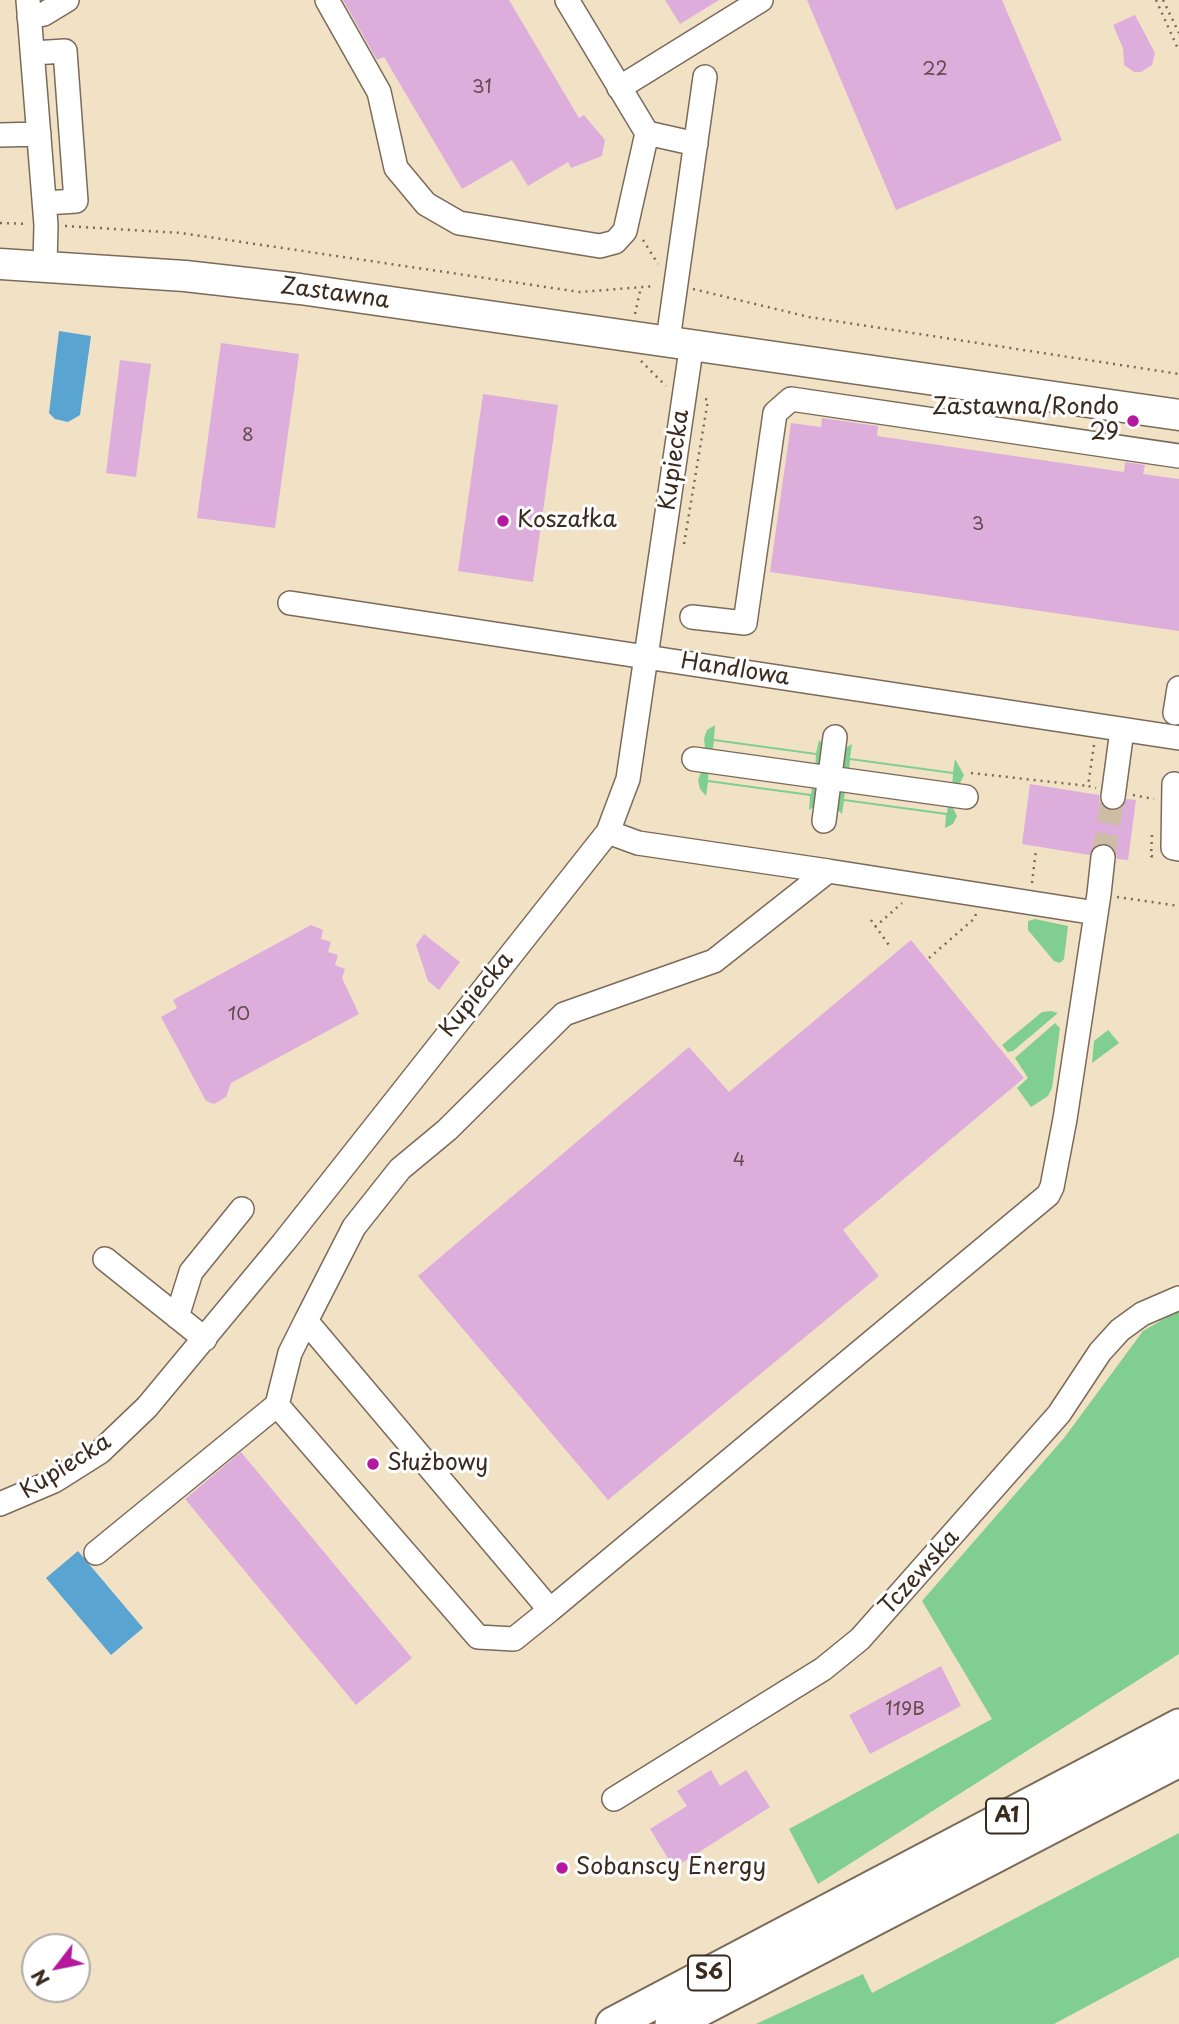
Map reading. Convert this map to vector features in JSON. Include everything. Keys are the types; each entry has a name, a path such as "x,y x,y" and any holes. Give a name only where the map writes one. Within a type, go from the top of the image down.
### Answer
{"highway":[{"name":"A1","path":"811,1936 1179,1726"},
{"name":"A1","path":"842,1919 1179,1760"},
{"name":"S6","path":"660,2021 811,1936"},
{"name":"S6","path":"612,2024 811,1936"}],"main road":[{"name":"Zastawna","path":"0,264 300,289 1179,415"}],"street":[{"path":"45,266 45,203 28,8 44,15 67,0"},
{"path":"327,0 379,92 396,168 426,204 459,223 600,246 615,242 625,231 658,136"},
{"path":"567,0 620,88 658,136 696,144"},
{"path":"620,88 761,0"},
{"path":"33,53 65,51 76,201 45,203"},
{"path":"680,342 696,144 705,77"},
{"path":"0,135 39,134"},
{"name":"Kupiecka","path":"0,1504 54,1480 100,1452 148,1407 608,832 628,779 647,656 680,342"},
{"path":"692,617 745,623 775,413 791,399 1179,456"},
{"name":"Handlowa","path":"290,603 1179,738"},
{"path":"1175,713 1179,688"},
{"path":"1113,797 1122,730"},
{"path":"824,821 835,737"},
{"path":"694,759 966,797"},
{"path":"1174,784 1173,848 1179,849"},
{"path":"608,832 638,843 1096,913"},
{"path":"277,1405 478,1637 513,1639 1048,1195 1052,1187 1065,1119 1103,857"},
{"path":"96,1552 277,1405 290,1353 354,1227 400,1169 447,1130 564,1014 714,961 828,871"},
{"path":"177,1317 191,1272 242,1209"},
{"path":"105,1259 205,1339"},
{"name":"Tczewska","path":"614,1799 822,1669 860,1639 1059,1414 1100,1352 1120,1330 1142,1314 1179,1298"},
{"path":"306,1321 550,1610"},
{"path":"638,2024 660,2021 842,1919"}],"path":[{"path":"1156,0 1179,51"},
{"path":"1163,0 1179,33"},
{"path":"0,223 35,224"},
{"path":"54,225 181,233 580,292 666,286"},
{"path":"683,288 809,317 1179,374"},
{"path":"971,773 1088,786"},
{"path":"1031,886 1035,850"},
{"path":"929,958 975,918 978,893"},
{"path":"871,920 891,948"}],"green space":[{"path":"715,725 714,739 816,753 819,740 825,747 823,764 815,768 816,755 714,741 712,754 705,748 704,738 707,730"},
{"path":"852,744 850,758 953,772 955,759 964,775 960,783 952,787 953,774 850,760 849,773 842,767 844,749"},
{"path":"709,766 708,780 811,794 813,781 819,788 817,805 809,810 810,796 708,782 706,796 700,789 698,780 701,772"},
{"path":"846,785 844,799 947,813 949,800 957,816 953,824 945,828 946,815 844,801 842,814 836,808 835,794"},
{"path":"1035,919 1068,926 1064,959 1060,963 1054,961 1028,930 1028,921"},
{"path":"1042,1012 1058,1013 1013,1051 1008,1052 1002,1045"},
{"path":"1055,1023 1060,1028 1052,1088 1048,1096 1031,1107 1017,1088 1028,1078 1015,1058"},
{"path":"1108,1030 1119,1043 1092,1063 1094,1041"},
{"path":"1179,1310 1179,1654 818,1884 789,1829 992,1719 922,1601 1064,1438 1143,1331"},
{"path":"1179,1833 1179,1957 1054,2024 756,2024 863,1974 872,1993"}],"water":[{"path":"59,331 91,336 80,415 68,422 55,419 49,413"},
{"path":"78,1551 143,1628 111,1655 46,1578"}],"building":[{"path":"343,0 509,0 579,118 584,115 605,140 602,156 571,168 568,162 528,186 512,160 462,189 384,57 377,60"},
{"path":"665,0 719,0 680,24"},
{"path":"807,0 1002,0 1062,140 896,210"},
{"path":"1135,15 1155,53 1152,65 1141,72 1134,72 1124,65 1123,48 1113,25"},
{"path":"221,343 299,354 275,528 197,518"},
{"path":"120,360 151,364 136,477 106,473"},
{"name":"Koszałka","path":"483,394 558,405 533,582 458,571"},
{"path":"822,418 878,426 877,436 1124,472 1125,462 1145,465 1143,474 1179,479 1179,631 770,572 791,423 821,427"},
{"path":"1030,784 1099,795 1100,803 1110,811 1119,810 1127,799 1136,800 1128,860 1117,859 1115,851 1105,843 1097,845 1089,855 1022,844"},
{"path":"311,925 323,930 321,939 331,942 328,952 338,955 335,965 345,969 342,978 359,1014 231,1083 226,1097 214,1104 206,1101 161,1017 177,1008 173,1000"},
{"path":"424,934 460,962 439,990 428,981 416,945"},
{"path":"911,940 1024,1078 843,1230 879,1276 608,1500 418,1276 689,1047 729,1092"},
{"path":"241,1452 412,1658 356,1705 185,1499"},
{"path":"941,1666 961,1706 870,1754 849,1715"},
{"path":"711,1770 720,1786 746,1770 770,1807 674,1868 650,1829 687,1806 677,1791"}],"tunnel":[{"path":"1103,857 1113,797"}],"place":[{"name":"Zastawna/Rondo 29","path":"1133,421"},
{"name":"Koszałka","path":"503,521"},
{"name":"Służbowy","path":"373,1464"},
{"name":"Sobanscy Energy","path":"562,1868"}]}
